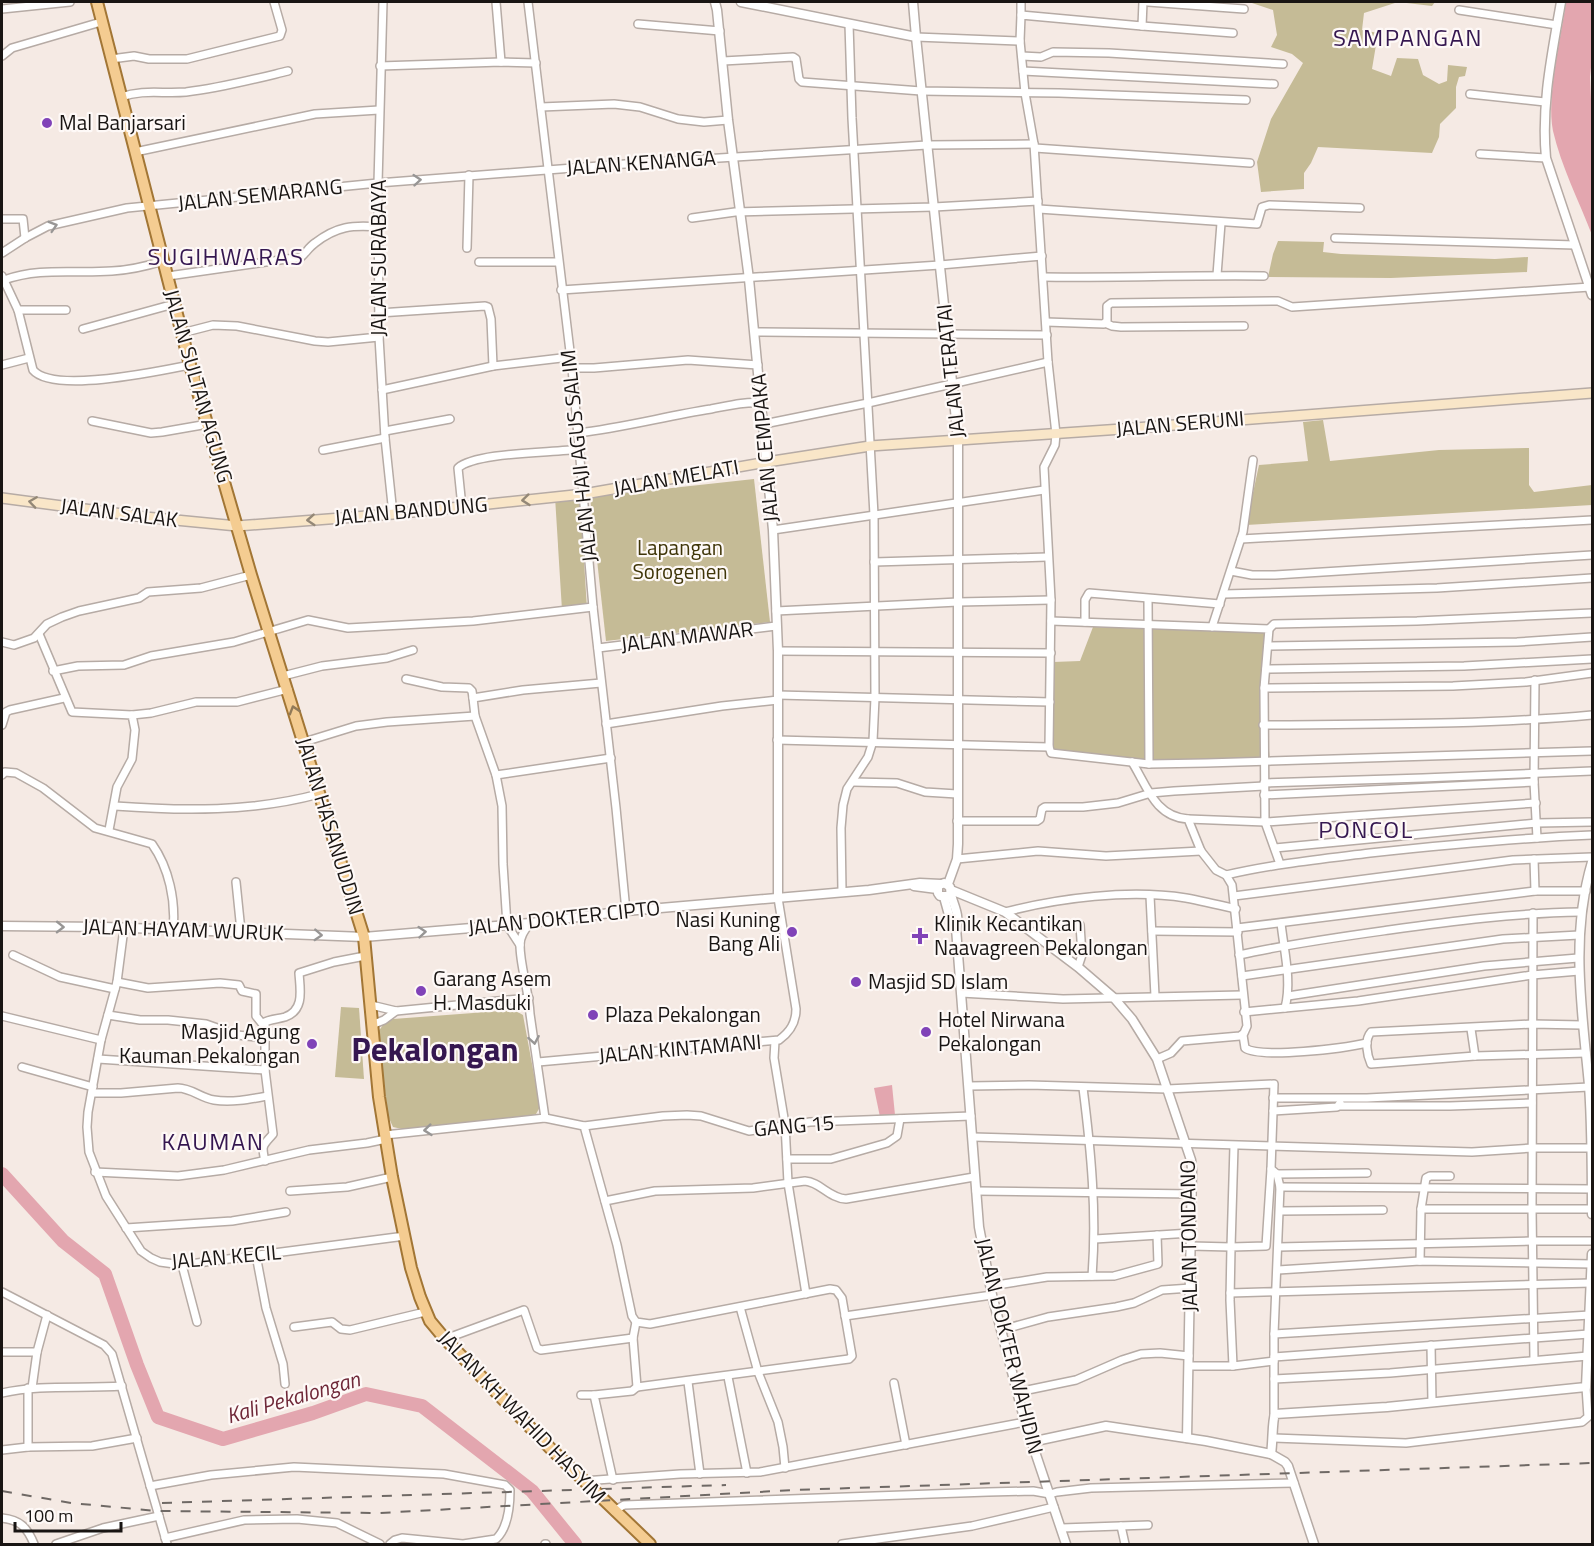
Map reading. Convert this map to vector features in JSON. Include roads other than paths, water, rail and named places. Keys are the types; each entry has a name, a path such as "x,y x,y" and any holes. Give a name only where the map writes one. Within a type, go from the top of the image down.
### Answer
{"main road":[{"name":"JALAN SULTAN AGUNG","path":"97,2 190,365 237,526"},
{"name":"JALAN SERUNI","path":"768,462 870,446 1593,393"},
{"name":"JALAN MELATI","path":"584,494 768,462"},
{"name":"JALAN BANDUNG","path":"237,526 393,514 584,494"},
{"name":"JALAN SALAK","path":"2,498 145,517 237,526"},
{"name":"JALAN HASANUDDIN","path":"237,526 364,937 385,1137"},
{"name":"JALAN KH WAHID HASYIM","path":"385,1137 411,1268 425,1312 444,1339 583,1481 650,1545"}],"street":[{"path":"2,9 70,2"},
{"path":"111,59 134,56 148,59 187,59 280,36 282,30 274,2"},
{"name":"JALAN SURABAYA","path":"383,2 378,183 379,337 393,514"},
{"path":"496,2 501,62"},
{"name":"JALAN HAJI AGUS SALIM","path":"528,2 572,368 593,607 626,911"},
{"name":"JALAN CEMPAKA","path":"715,2 714,31 723,61 723,121 744,279 754,332 758,365 754,403 764,424 773,530 778,651 778,898"},
{"path":"741,2 916,37 1020,41"},
{"name":"JALAN TERATAI","path":"913,2 958,439 957,859 945,890"},
{"path":"1021,2 1020,41 1025,93 1034,146 1048,363 1056,434 1055,445 1045,465 1044,490 1051,600 1049,747 1052,754 1149,764 1593,751"},
{"path":"1142,26 1145,2 1244,9"},
{"path":"1105,323 1107,306 1111,303 1278,301 1292,307 1591,291 1546,158 1545,102 1560,2"},
{"path":"1459,10 1557,25"},
{"path":"1021,15 1233,33"},
{"path":"2,56 12,48 101,22"},
{"path":"638,24 714,31"},
{"path":"842,891 843,805 847,789 868,757 873,741 874,698 874,514 849,24"},
{"path":"1022,56 1041,57 1053,52 1109,53 1283,64"},
{"path":"723,61 793,57 796,59 800,81 921,91 1059,93 1246,100"},
{"path":"380,66 536,63"},
{"path":"121,97 136,92 194,91 288,71"},
{"path":"1023,71 1274,84"},
{"path":"1470,94 1545,102"},
{"path":"541,107 614,104 640,107 678,119 704,122 723,121"},
{"path":"135,152 315,114 379,110"},
{"name":"JALAN KENANGA","path":"549,171 927,145 1034,146 1250,163"},
{"path":"1480,154 1546,158"},
{"name":"JALAN SEMARANG","path":"2,253 48,226 127,208 469,175 549,171"},
{"path":"467,248 469,175"},
{"path":"692,218 735,212 1039,205 1221,223 1257,224 1262,207 1269,205 1360,208"},
{"path":"2,219 24,219 24,238"},
{"path":"1217,275 1221,223"},
{"path":"168,276 301,257 316,242 334,230 349,226 379,227"},
{"path":"1335,238 1575,245"},
{"path":"561,290 744,279 1042,256"},
{"path":"164,261 139,268 112,271 46,271 3,278 18,310 33,370 39,375 55,380 76,381 129,376 190,365"},
{"path":"478,262 558,262"},
{"path":"1043,277 1264,276"},
{"path":"82,329 174,304"},
{"path":"379,313 488,307 491,319 493,366"},
{"path":"18,310 66,310"},
{"path":"1046,322 1105,323 1121,327 1244,326"},
{"path":"182,333 223,325 328,342 379,337"},
{"path":"754,332 1047,335"},
{"path":"382,390 493,366 570,357"},
{"path":"2,365 29,358"},
{"path":"572,368 688,360 758,365"},
{"path":"764,424 1048,363"},
{"path":"577,433 754,403"},
{"path":"323,450 450,419"},
{"path":"92,421 151,433 208,424"},
{"path":"462,507 457,472 461,465 486,457 579,449"},
{"path":"1212,627 1241,539 1253,460"},
{"path":"773,530 1044,490"},
{"path":"1241,539 1593,520"},
{"path":"1231,571 1252,575 1275,575 1593,555"},
{"path":"874,562 1047,557"},
{"path":"2,642 14,645 34,638 47,624 62,617 139,598 148,592 201,588 251,575"},
{"path":"1224,594 1416,589 1593,579"},
{"path":"1085,622 1087,593 1220,604"},
{"path":"1148,599 1149,764"},
{"path":"776,611 1051,600"},
{"path":"53,671 78,666 116,667 151,656 234,642 308,620 348,628 473,621 593,607"},
{"path":"1280,864 1265,822 1263,762 1264,688 1269,629 1274,624 1593,613"},
{"path":"1051,621 1269,629"},
{"name":"JALAN MAWAR","path":"598,648 777,626"},
{"path":"39,634 64,698 72,712 132,715 151,713 196,702 237,702 288,689"},
{"path":"1268,645 1517,642 1593,637"},
{"path":"284,676 322,666 387,658 413,650"},
{"path":"778,651 1051,653"},
{"path":"1266,669 1464,666 1593,659"},
{"path":"1264,688 1453,686 1593,673"},
{"path":"406,679 442,687 469,688 472,691 475,716 496,775 502,806 507,925 520,945"},
{"path":"1535,680 1534,782 1537,838"},
{"path":"473,698 523,690 601,683"},
{"path":"606,724 778,697 1050,702"},
{"path":"2,724 6,712 10,710 64,698"},
{"path":"109,830 117,787 132,759 135,730 132,715"},
{"path":"1263,725 1535,719 1593,715"},
{"path":"304,741 356,726 475,716"},
{"path":"777,740 1049,747"},
{"path":"496,775 611,758"},
{"path":"1132,762 1158,806 1164,812 1188,819 1265,822 1536,803"},
{"path":"957,821 1037,821 1040,819 1043,807 1083,807 1118,803 1151,793 1264,784 1593,771"},
{"path":"2,775 5,772 16,773 72,809 95,828 148,842 156,849 170,890 174,919 173,930"},
{"path":"853,782 897,783 925,792 957,794"},
{"path":"1264,795 1534,782"},
{"path":"115,806 206,810 290,802 319,795"},
{"path":"1188,819 1201,851 1216,870 1226,875 1232,885 1246,1026 1243,1045 1252,1052 1276,1053 1366,1043"},
{"path":"1275,848 1537,823 1593,822"},
{"path":"1226,875 1280,864 1394,850 1593,835"},
{"path":"957,859 1038,851 1106,856 1201,851"},
{"path":"1234,896 1534,859 1593,860 1581,912 1578,958 1589,1087 1593,1214"},
{"path":"1534,859 1534,891"},
{"path":"236,882 241,931"},
{"name":"JALAN DOKTER CIPTO","path":"364,937 530,923 626,911 931,882 945,890"},
{"name":"JALAN TONDANO","path":"945,890 1005,912 1078,967 1114,998 1132,1019 1157,1059 1191,1161 1191,1288 1187,1438"},
{"name":"JALAN DOKTER WAHIDIN","path":"945,890 957,910 956,928 973,1137 974,1177 980,1227 992,1291 1025,1422 1066,1545"},
{"path":"1152,931 1238,930 1534,891 1586,891"},
{"path":"1005,912 1071,899 1150,896 1184,898 1236,909"},
{"path":"1150,896 1155,996"},
{"name":"JALAN KINTAMANI","path":"538,1062 775,1041 787,1033 795,1022 796,1016 778,898"},
{"path":"1239,954 1444,922 1533,913 1581,912"},
{"path":"1533,913 1534,1360"},
{"path":"530,923 522,934 520,945 545,1118"},
{"path":"1281,923 1287,970 1288,996 1285,1008"},
{"path":"1078,967 1082,955 1080,925"},
{"name":"JALAN HAYAM WURUK","path":"2,926 241,931 364,937"},
{"name":"JALAN KECIL","path":"124,928 116,986 101,1040 87,1127 89,1152 95,1172 106,1196 141,1251 151,1258 168,1264 182,1265 405,1236"},
{"path":"1242,976 1474,943 1579,935"},
{"path":"13,955 60,977 116,986 148,988 220,982 239,985 242,991 256,994 256,1016 264,1026 267,1096 273,1134 263,1143 265,1161"},
{"path":"264,1026 268,1020 288,1016 298,1006 301,988 299,973 334,962 365,956"},
{"path":"1288,996 1484,966 1578,958"},
{"path":"1244,1012 1358,1001 1579,970"},
{"path":"961,993 1063,999 1242,994"},
{"path":"371,1005 396,1011 529,998"},
{"path":"374,1024 396,1011"},
{"path":"108,1015 140,1020 206,1024 237,1035 265,1038"},
{"path":"2,1016 101,1040"},
{"path":"1582,1025 1532,1024 1471,1029 1371,1032 1368,1034 1366,1043 1371,1064 1533,1053 1586,1053"},
{"path":"1471,1029 1475,1056"},
{"path":"1157,1059 1171,1053 1182,1041 1243,1035"},
{"path":"775,1041 774,1058 785,1124 788,1183 806,1294"},
{"path":"98,1059 265,1070"},
{"path":"22,1067 93,1090 121,1093 184,1088 214,1100 244,1100 267,1096"},
{"path":"969,1086 1029,1085 1167,1089 1274,1084 1274,1171 1266,1246 1191,1246"},
{"path":"1273,1098 1341,1098 1589,1087"},
{"path":"1083,1088 1093,1193 1095,1239 1092,1276"},
{"path":"1339,1106 1341,1098"},
{"path":"1273,1111 1339,1106 1532,1103"},
{"name":"GANG 15","path":"95,1172 178,1176 265,1161 309,1150 367,1143 385,1137 545,1118 584,1126 687,1115 701,1116 748,1131 785,1124 971,1116"},
{"path":"787,1159 831,1158 887,1143 897,1136 900,1119"},
{"path":"584,1126 617,1245 629,1305 636,1322 633,1338 637,1388"},
{"path":"973,1137 1472,1152 1533,1148 1592,1148"},
{"path":"1233,1366 1230,1293 1234,1146"},
{"path":"1274,1171 1367,1173"},
{"path":"1274,1171 1280,1187 1280,1211 1274,1334 1272,1446 1285,1462 1294,1483 1314,1545"},
{"path":"1420,1261 1420,1209 1427,1176 1450,1176"},
{"path":"290,1191 347,1187 392,1177"},
{"path":"605,1201 655,1191 745,1188 810,1181 832,1197 846,1199 974,1177"},
{"path":"1280,1187 1592,1188"},
{"path":"976,1191 1192,1194"},
{"path":"1420,1209 1592,1209"},
{"path":"1280,1211 1383,1210"},
{"path":"126,1228 232,1221 286,1212"},
{"path":"1095,1239 1191,1233"},
{"path":"845,1316 992,1291 1047,1277 1114,1276 1158,1264 1157,1235"},
{"path":"1279,1247 1593,1241"},
{"path":"1031,1442 1106,1426 1187,1438 1272,1446 1406,1443 1582,1422 1586,1420 1588,1412 1586,1387 1593,1254"},
{"path":"256,1255 266,1308 283,1364 285,1384"},
{"path":"1278,1270 1420,1261 1592,1263"},
{"path":"182,1265 197,1322"},
{"path":"1230,1293 1591,1283"},
{"path":"1002,1330 1048,1317 1134,1303 1162,1290 1191,1288"},
{"path":"581,1395 632,1391 637,1388 850,1359 852,1356 842,1298 836,1290 650,1324 636,1322"},
{"path":"2,1292 105,1345 112,1354 166,1541 244,1520 297,1519 336,1523 380,1545"},
{"path":"740,1307 758,1372 778,1422 784,1468"},
{"path":"444,1339 524,1310 537,1348 541,1350 633,1338"},
{"path":"294,1327 332,1322 341,1329 350,1330 425,1312"},
{"path":"28,1447 30,1388 47,1315"},
{"path":"1274,1334 1590,1315"},
{"path":"1189,1366 1233,1366 1274,1359 1589,1334"},
{"path":"1431,1345 1432,1402"},
{"path":"2,1352 37,1352"},
{"path":"1018,1392 1077,1380 1141,1354 1161,1353 1190,1356"},
{"path":"1274,1379 1588,1356"},
{"path":"728,1377 747,1473"},
{"path":"688,1382 700,1474"},
{"path":"894,1383 906,1445"},
{"path":"2,1394 30,1388 122,1386"},
{"path":"1274,1415 1586,1387"},
{"path":"594,1395 613,1480"},
{"path":"583,1481 747,1473 1025,1422"},
{"path":"2,1450 28,1447 92,1446 137,1438"},
{"path":"150,1486 211,1475 294,1467 444,1474 505,1485 510,1490 509,1514 500,1536 496,1539 482,1543 463,1544 402,1538 393,1543"},
{"path":"615,1511 624,1505 1026,1491 1050,1494 1091,1488 1294,1483"},
{"path":"842,1545 972,1526 1054,1507"},
{"path":"56,1545 103,1528 159,1516"},
{"path":"2,1518 18,1522 30,1536 34,1545"},
{"path":"1062,1528 1148,1525"},
{"path":"1121,1526 1125,1545"}],"waterway":[{"name":"Kali Pekalongan","path":"2,1174 63,1241 105,1274 158,1417 223,1439 313,1413 366,1394 422,1406 532,1491 575,1544"}],"railway":[{"path":"2,1491 71,1503 157,1511 380,1513 794,1490 1592,1463"},
{"path":"162,1503 726,1485"}],"place":[{"name":"Mal Banjarsari","path":"47,123"},
{"name":"Nasi Kuning Bang Ali","path":"792,932"},
{"name":"Klinik Kecantikan Naavagreen Pekalongan","path":"920,936"},
{"name":"Masjid SD Islam","path":"856,982"},
{"name":"Garang Asem H. Masduki","path":"421,991"},
{"name":"Plaza Pekalongan","path":"593,1015"},
{"name":"Hotel Nirwana Pekalongan","path":"926,1032"},
{"name":"Masjid Agung Kauman Pekalongan","path":"312,1044"}],"district":[{"name":"SAMPANGAN","path":"1408,38"},
{"name":"SUGIHWARAS","path":"226,257"},
{"name":"PONCOL","path":"1366,830"},
{"name":"Pekalongan","path":"435,1049"},
{"name":"KAUMAN","path":"213,1142"}],"park label":[{"name":"Lapangan Sorogenen","path":"680,560"}]}
